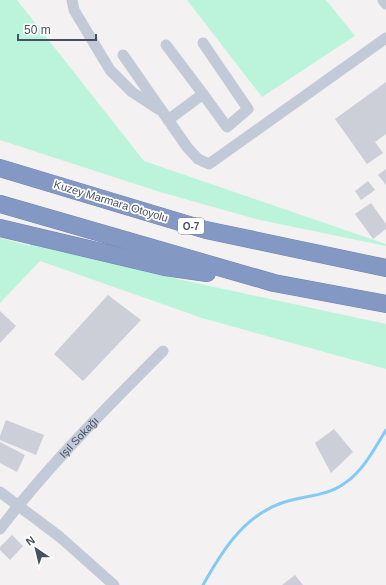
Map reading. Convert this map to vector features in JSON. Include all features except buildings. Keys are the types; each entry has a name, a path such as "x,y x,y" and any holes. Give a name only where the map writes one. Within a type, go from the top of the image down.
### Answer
{"highway":[{"name":"Kuzey Marmara Otoyolu","path":"1,168 206,230 386,268"},
{"path":"0,204 274,283"},
{"path":"0,228 165,267 274,283 386,304"}],"street":[{"path":"72,0 74,10 110,70 132,92 165,116"},
{"path":"383,0 386,4"},
{"path":"123,55 187,147 198,159 209,164 386,38"},
{"path":"166,45 227,127 248,109 203,43"},
{"path":"165,116 203,94"},
{"name":"Işıl Sokağı","path":"0,529 18,504 122,392 163,351"},
{"path":"0,492 60,537 114,585"}],"green space":[{"path":"0,0 17,0 144,161 386,244 386,246 260,220 160,192 0,140"},
{"path":"187,0 326,0 355,36 262,97"},
{"path":"0,238 30,246 31,242 182,280 386,324 386,369 202,318 40,261 0,303"}],"waterway":[{"path":"203,585 225,549 243,527 266,510 279,504 321,494 337,488 345,483 363,466 386,430"}]}
